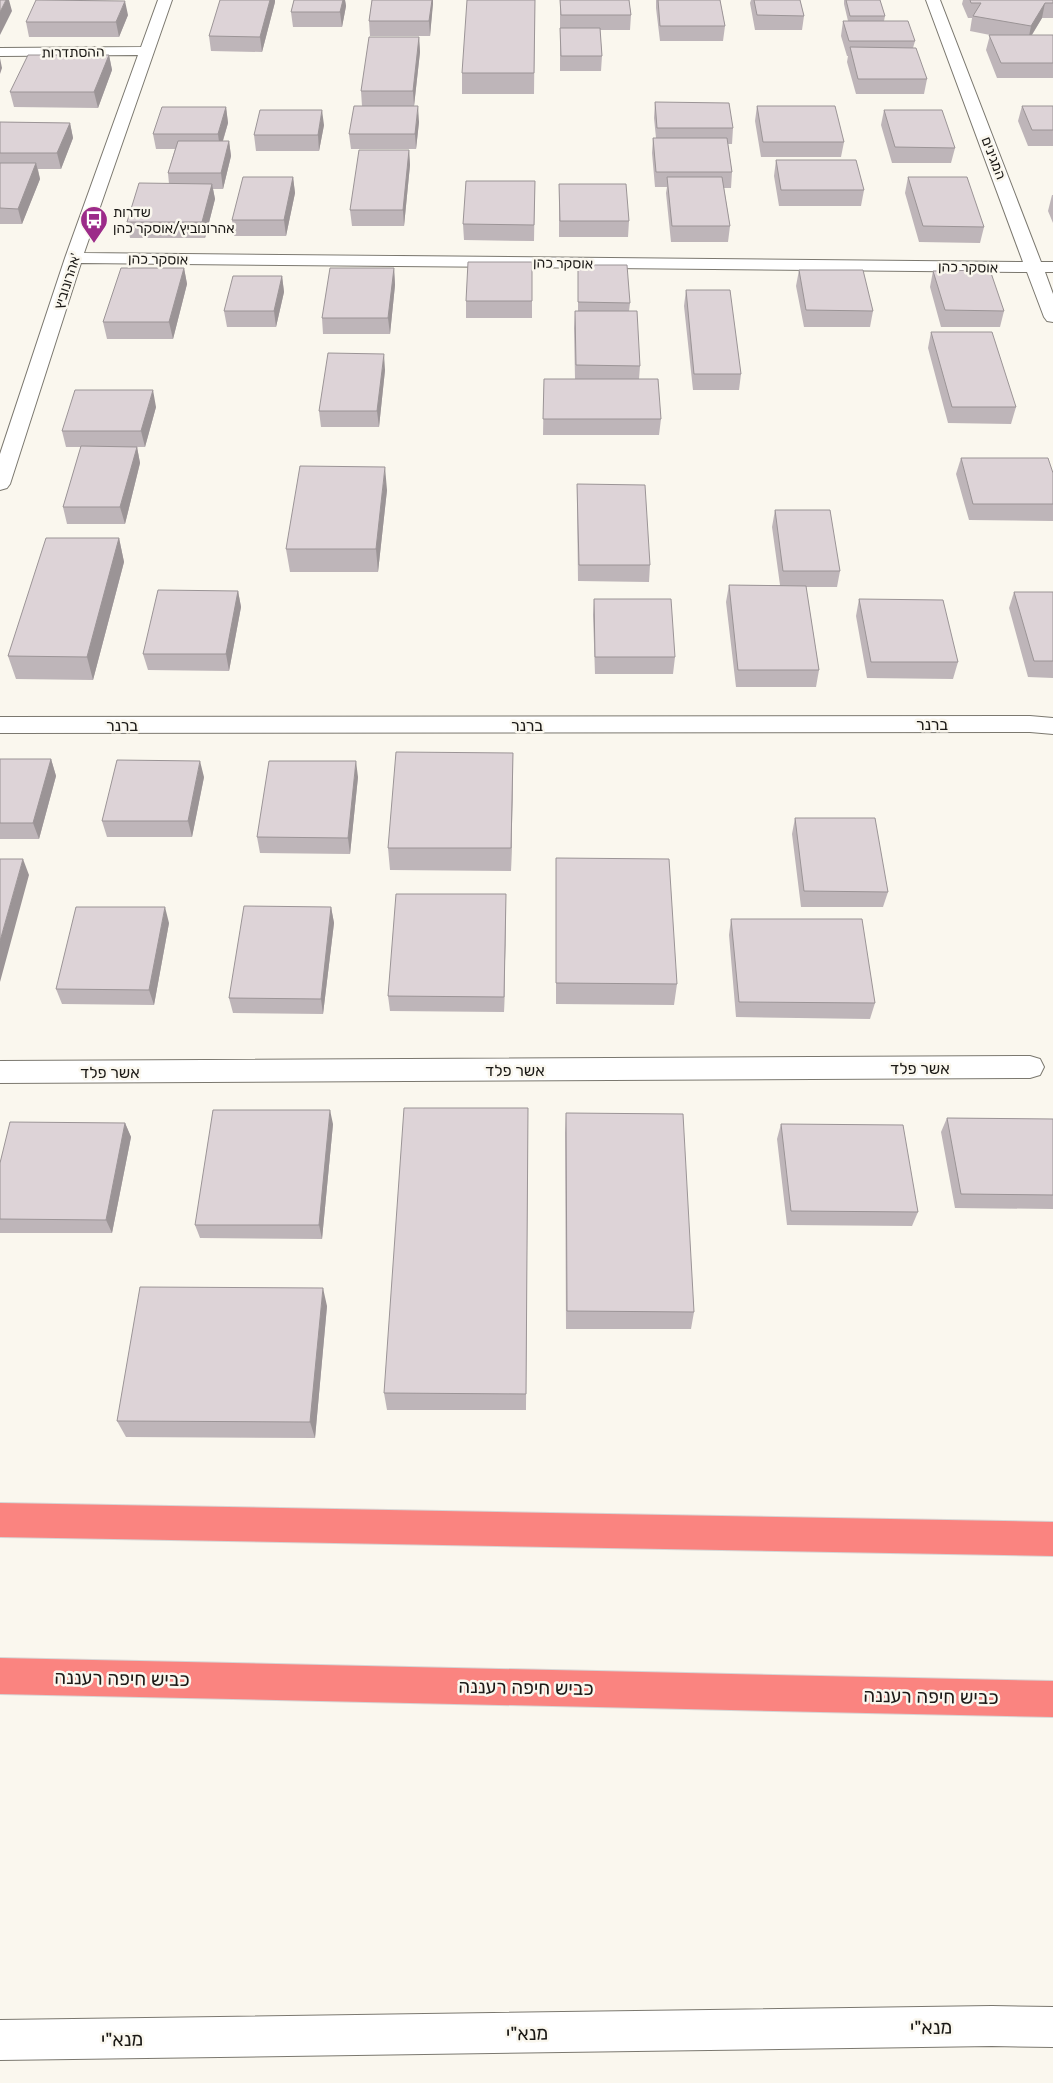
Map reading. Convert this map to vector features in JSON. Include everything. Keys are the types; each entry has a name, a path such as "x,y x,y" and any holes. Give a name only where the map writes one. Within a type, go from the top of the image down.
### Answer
{"highway":[{"path":"0,1520 1053,1539"},
{"name":"כביש חיפה רעננה","path":"0,1676 1053,1699"}],"street":[{"name":"אהרונוביץ'","path":"0,484 74,258 165,0"},
{"name":"המגינים","path":"933,0 1044,267 1053,317"},
{"name":"ההסתדרות","path":"0,52 146,51"},
{"name":"אוסקר כהן","path":"74,258 1044,267"},
{"name":"ברנר","path":"0,725 1030,724 1053,726"},
{"name":"אשר פלד","path":"0,1072 1030,1067"},
{"name":"מנא\"י","path":"0,2040 992,2026 1053,2027"}],"building":[{"path":"0,0 6,0 0,12"},
{"path":"36,0 125,1 116,22 26,22"},
{"path":"220,0 270,0 260,37 209,36"},
{"path":"294,0 343,0 340,12 291,12"},
{"path":"372,0 432,0 429,21 369,21"},
{"path":"467,0 535,0 534,73 462,73"},
{"path":"560,0 629,0 631,15 561,15"},
{"path":"658,0 720,0 725,26 660,26"},
{"path":"754,0 800,0 804,16 757,15"},
{"path":"846,0 880,0 885,16 850,16"},
{"path":"970,0 1053,0 1053,3 1045,3 1031,26 973,16 981,3 971,3"},
{"path":"843,21 908,21 915,41 849,41"},
{"path":"560,28 600,28 602,56 561,56"},
{"path":"989,35 1053,35 1053,63 1001,63"},
{"path":"369,37 419,37 413,91 361,91"},
{"path":"850,47 916,48 927,79 858,79"},
{"path":"28,55 109,55 94,92 10,92"},
{"path":"655,102 729,103 733,128 657,128"},
{"path":"354,106 418,106 415,134 349,134"},
{"path":"757,106 835,106 844,142 763,142"},
{"path":"1022,106 1053,106 1053,130 1032,130"},
{"path":"162,107 226,107 218,134 153,134"},
{"path":"260,110 322,110 318,135 254,135"},
{"path":"884,110 942,110 955,148 895,147"},
{"path":"0,122 70,123 57,153 0,153"},
{"path":"653,138 727,138 732,172 656,172"},
{"path":"178,141 229,141 221,173 168,173"},
{"path":"359,150 409,150 403,210 350,210"},
{"path":"776,160 856,160 864,190 781,190"},
{"path":"0,163 36,163 18,209 0,208"},
{"path":"243,177 293,177 284,220 232,220"},
{"path":"667,177 722,177 730,226 672,226"},
{"path":"908,177 967,177 984,227 923,226"},
{"path":"466,181 535,181 534,225 463,224"},
{"path":"139,183 212,184 202,222 127,222"},
{"path":"559,184 626,184 629,221 560,221"},
{"path":"468,262 532,262 532,301 466,301"},
{"path":"578,265 627,265 630,303 578,302"},
{"path":"121,268 184,268 169,322 103,322"},
{"path":"330,268 394,268 388,318 322,318"},
{"path":"799,270 863,270 873,311 806,310"},
{"path":"990,270 1004,311 945,310 933,271"},
{"path":"233,276 282,276 274,311 224,311"},
{"path":"686,290 730,290 741,374 694,374"},
{"path":"575,311 637,311 640,366 576,365"},
{"path":"931,332 992,332 1016,407 952,407"},
{"path":"328,353 384,354 377,411 319,411"},
{"path":"544,379 658,379 661,419 543,419"},
{"path":"75,390 153,390 141,431 62,431"},
{"path":"81,446 137,447 120,507 63,507"},
{"path":"961,458 1048,458 1053,473 1053,504 973,504"},
{"path":"300,466 385,467 376,549 286,549"},
{"path":"577,484 645,485 650,565 579,565"},
{"path":"775,510 830,510 840,571 783,571"},
{"path":"46,538 119,538 87,657 8,656"},
{"path":"729,585 806,586 819,670 738,670"},
{"path":"158,590 238,591 226,654 143,654"},
{"path":"1014,592 1053,592 1053,661 1034,661"},
{"path":"594,599 671,599 675,657 595,657"},
{"path":"859,599 943,600 958,662 871,662"},
{"path":"396,752 513,753 511,848 388,848"},
{"path":"0,759 51,759 33,823 0,823"},
{"path":"117,760 200,761 188,821 102,821"},
{"path":"269,761 356,761 348,838 257,837"},
{"path":"795,818 875,818 888,892 804,891"},
{"path":"556,858 669,859 677,984 556,983"},
{"path":"0,859 23,859 0,941"},
{"path":"396,894 506,894 504,997 388,996"},
{"path":"244,906 331,907 321,999 229,998"},
{"path":"76,907 165,907 149,990 56,989"},
{"path":"731,919 862,919 875,1003 739,1002"},
{"path":"404,1108 528,1108 526,1394 384,1393"},
{"path":"213,1110 330,1110 319,1225 195,1225"},
{"path":"566,1113 683,1114 694,1312 567,1311"},
{"path":"947,1118 1053,1119 1053,1195 961,1194"},
{"path":"10,1122 125,1123 106,1220 0,1219 0,1163"},
{"path":"781,1124 903,1125 918,1212 791,1211"},
{"path":"140,1287 323,1288 310,1422 117,1421"}],"place":[{"name":"שדרות אהרונוביץ/אוסקר כהן","path":"94,244"}]}
